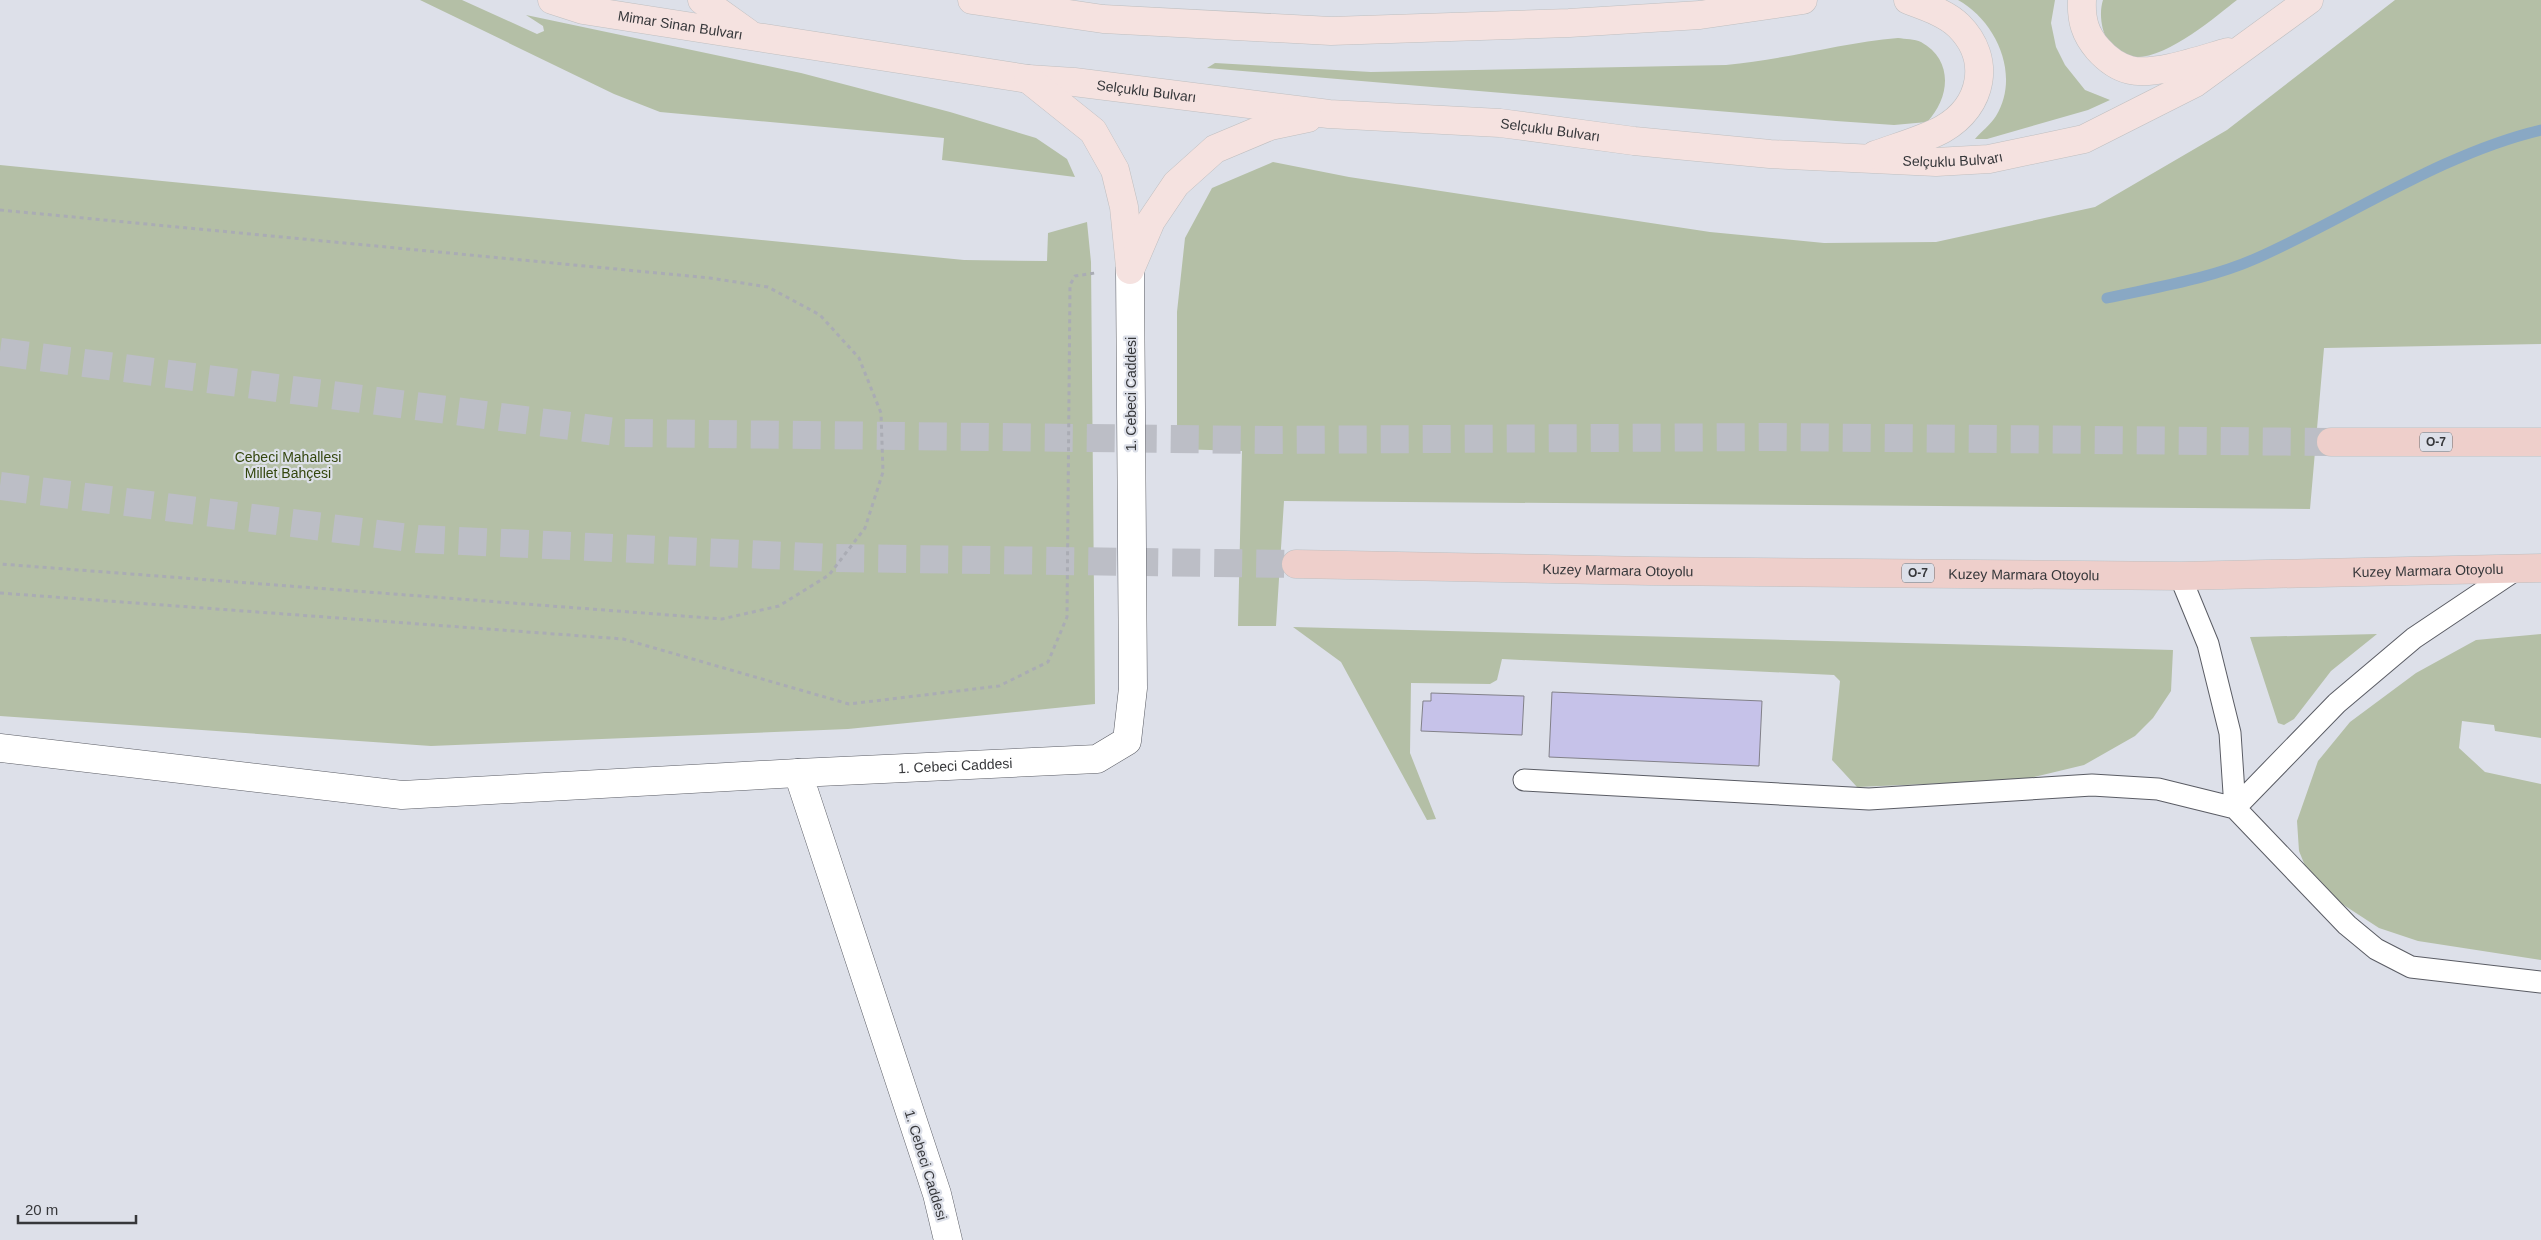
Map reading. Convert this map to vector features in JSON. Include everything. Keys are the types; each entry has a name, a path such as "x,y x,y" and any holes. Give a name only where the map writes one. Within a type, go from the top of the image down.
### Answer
{"highway":[{"name":"O-7","path":"2331,442 2541,442"},
{"name":"Kuzey Marmara Otoyolu","path":"1296,564 1649,571 2180,576 2529,568"}],"main road":[{"name":"Mimar Sinan Bulvarı","path":"552,0 583,10 751,36"},
{"path":"702,0 751,36"},
{"path":"972,0 1103,19 1331,31 1569,23 1700,15 1803,0"},
{"path":"1865,160 1944,128 1972,102 1981,77 1976,50 1958,26 1931,9 1908,0"},
{"path":"2082,0 2081,16 2088,38 2106,59 2130,70 2166,69 2245,47"},
{"name":"Selçuklu Bulvarı","path":"751,36 1028,79 1074,82 1329,114 1500,123 1770,154 1936,162 1989,160 2084,139 2195,83 2310,0"},
{"path":"1028,79 1093,131 1115,170 1124,207 1130,270"},
{"path":"1130,270 1151,221 1176,184 1215,148 1270,126 1329,114"}],"street":[{"name":"1. Cebeci Caddesi","path":"948,1240 937,1194 798,772 1097,759 1127,741 1133,688 1130,270"},
{"path":"0,748 402,795 798,772"}],"lane":[{"path":"2235,808 2337,703 2414,638 2529,568"},
{"path":"2180,576 2208,644 2230,733 2235,808"},
{"path":"1524,780 1869,799 2092,785 2158,789 2235,808 2347,925 2376,949 2411,967 2541,982"}],"path":[{"path":"0,210 700,277 768,287 820,314 859,358 881,413 883,472 865,528 829,575 780,606 722,619 0,564"},
{"path":"0,593 623,639 849,704 999,686 1048,662 1068,617 1070,285 1075,276 1086,273 1130,270"}],"green space":[{"path":"420,0 462,0 537,34 544,31 543,26 526,15 801,73 950,112 1036,138 1067,159 1075,177 942,160 944,138 660,112 614,94"},
{"path":"1958,0 2055,0 2051,23 2056,47 2065,65 2085,90 2110,100 2088,110 1987,139 1975,139 1994,119 2003,100 2006,84 2005,67 2001,51 1993,35 1972,9"},
{"path":"2103,0 2237,0 2173,46 2154,54 2136,57 2120,54 2108,41 2101,21"},
{"path":"2395,0 2541,0 2541,344 2324,348 2310,509 1284,501 1276,626 1238,626 1242,451 1177,449 1177,312 1185,238 1212,188 1273,162 1349,177 1710,232 1824,243 1936,242 2095,207 2227,130"},
{"path":"1898,38 1921,42 1932,50 1939,59 1943,69 1944,91 1935,112 1927,122 1894,125 1836,121 1207,68 1215,63 1371,72 1726,65"},
{"name":"Cebeci Mahallesi Millet Bahçesi","path":"0,165 964,260 1047,261 1048,233 1087,222 1091,262 1095,704 848,729 431,746 0,716"},
{"path":"1293,627 2173,650 2171,691 2153,718 2135,736 2084,765 2021,780 1857,787 1832,760 1840,681 1834,675 1502,659 1497,680 1490,684 1411,683 1410,753 1436,819 1427,820 1341,662"},
{"path":"2377,634 2331,671 2294,719 2284,725 2278,723 2250,637"},
{"path":"2541,634 2541,738 2495,731 2494,725 2462,721 2459,748 2485,772 2541,784 2541,960 2418,941 2379,928 2336,900 2308,873 2299,851 2297,821 2318,761 2350,722 2416,673 2476,640"}],"building":[{"path":"1552,692 1762,701 1759,766 1549,757"},
{"path":"1431,693 1524,696 1522,735 1421,731 1423,701 1431,701"}],"waterway":[{"path":"2107,298 2221,272 2292,242 2397,187 2468,154 2504,140 2541,130"}],"tunnel":[{"path":"0,352 624,433 1268,440 1770,437 2331,442"},
{"path":"0,486 418,539 832,558 1296,564"}]}
